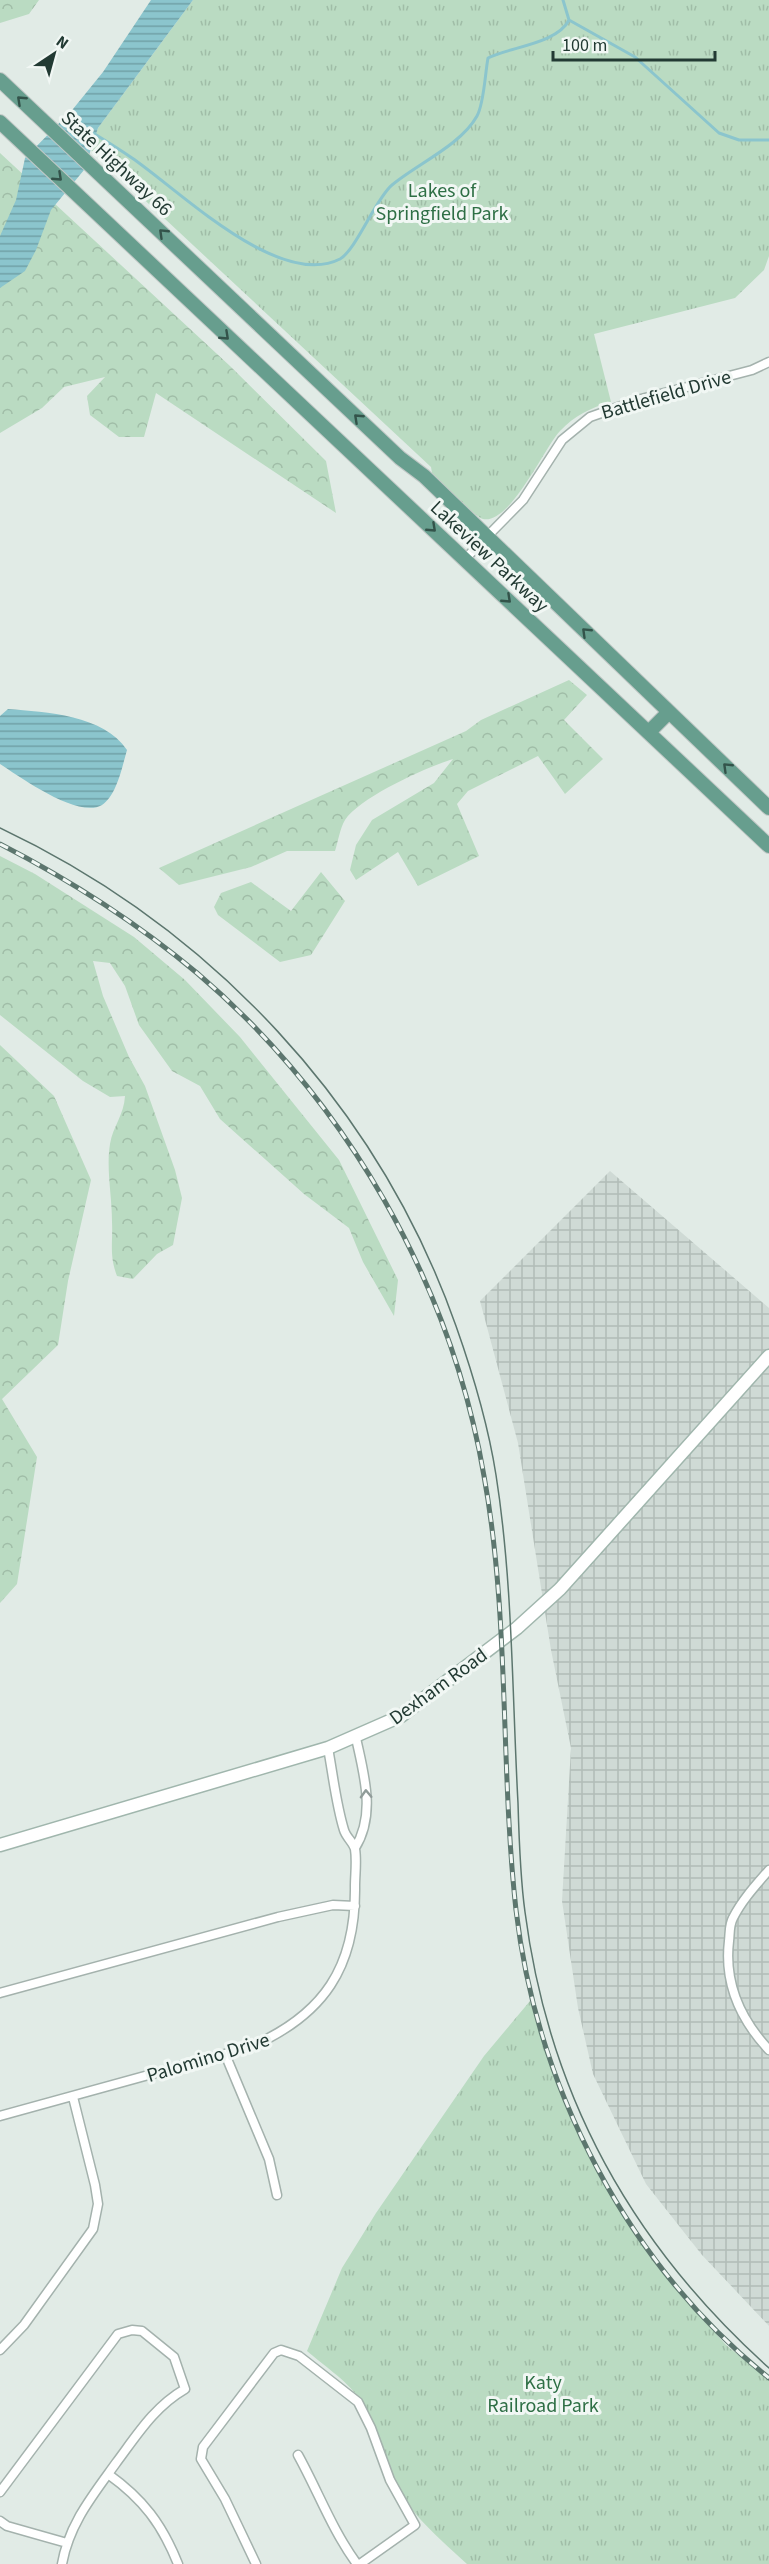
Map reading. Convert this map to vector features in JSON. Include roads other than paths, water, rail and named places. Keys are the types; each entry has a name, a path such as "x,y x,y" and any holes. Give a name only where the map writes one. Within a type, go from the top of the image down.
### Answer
{"main road":[{"name":"State Highway 66","path":"0,80 206,274"},
{"name":"Lakeview Parkway","path":"0,122 769,846"},
{"name":"Lakeview Parkway","path":"206,274 400,458 424,476 769,808"},
{"path":"649,732 669,712"}],"street":[{"name":"Battlefield Drive","path":"465,559 529,493 568,434 590,417 611,408 752,370 769,362"},
{"name":"Dexham Road","path":"0,1845 328,1748 386,1724 425,1700 531,1617 560,1589 769,1356"},
{"name":"Palomino Drive","path":"0,2116 225,2054 275,2036 299,2021 320,2000 343,1961 351,1936 355,1906 355,1848 363,1835 366,1821 367,1788 356,1738"},
{"name":"Palomino Drive","path":"328,1748 344,1832 355,1848"},
{"path":"769,1870 743,1900 731,1920 728,1965 740,2011 748,2025 769,2050"},
{"path":"0,1994 278,1917 333,1905 355,1906"},
{"path":"225,2054 268,2159 277,2195"},
{"path":"0,2350 24,2325 93,2229 98,2204 95,2185 72,2097"},
{"path":"0,2492 118,2334 132,2330 142,2331 174,2357 184,2389 156,2409 90,2498 75,2522 66,2543 62,2564"},
{"path":"256,2564 225,2499 201,2459 204,2447 274,2353 281,2350 300,2356 358,2402 371,2428 390,2480 415,2524 358,2564 329,2519 314,2483 298,2455"},
{"path":"108,2474 147,2506 159,2524 178,2564"},
{"path":"0,2521 7,2526 66,2543"}],"water":[{"path":"151,0 193,0 98,128 84,170 51,210 36,250 25,271 0,288 0,236 16,200 25,158 73,109 103,72"},
{"path":"8,709 56,714 89,722 117,738 127,750 112,795 102,805 92,808 64,802 0,764 0,716"}],"waterway":[{"path":"93,133 132,158 202,212 260,249 288,261 315,265 340,259 353,245 379,201 392,185 450,145 470,126 481,104 488,58 554,35 569,20 563,0"},
{"path":"569,20 635,57 719,133 739,140 769,140"}],"tram line":[{"path":"0,828 77,869 149,917 216,971 278,1032 333,1098 382,1169 423,1245 468,1362 493,1456 502,1516 509,1598 523,1898 537,1979 554,2044 577,2105 605,2163 638,2218 676,2271 720,2321 769,2368"}],"railway":[{"path":"0,844 77,887 151,937 197,973 251,1023 300,1078 345,1137 384,1200 418,1266 446,1334 468,1404 484,1476 498,1584 508,1802 516,1910 527,1977 545,2043 568,2107 598,2169 633,2227 673,2282 719,2333 769,2378"}],"park label":[{"name":"Lakes of Springfield Park","path":"442,202"},
{"name":"Katy Railroad Park","path":"543,2394"}]}
